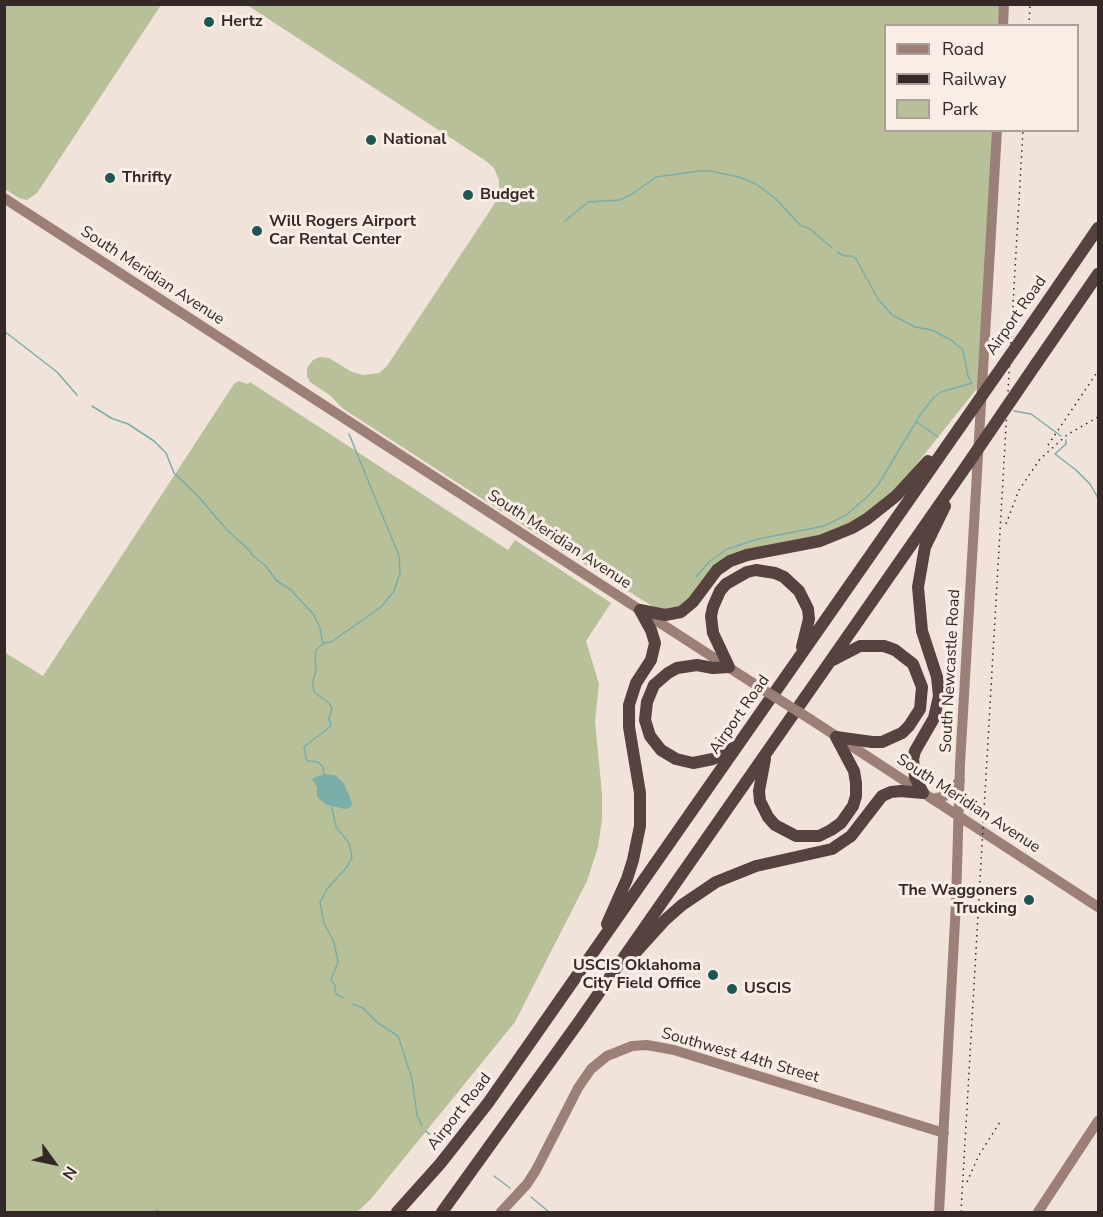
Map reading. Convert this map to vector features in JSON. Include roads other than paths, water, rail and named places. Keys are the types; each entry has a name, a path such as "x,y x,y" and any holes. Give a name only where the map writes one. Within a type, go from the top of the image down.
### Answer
{"highway":[{"name":"Airport Road","path":"397,1212 482,1112 1098,228"},
{"path":"442,1212 578,1023 1098,274"},
{"path":"640,610 665,615 681,612 693,602 711,576 730,561 747,555 820,541 860,524 896,496 960,427"},
{"path":"927,796 915,777 913,759 915,751 934,718 939,696 937,677 919,616 919,573 929,536 955,483"},
{"path":"739,745 704,762 685,762 661,750 651,736 645,720 647,702 654,685 668,673 687,666 729,667 713,633 711,616 720,591 726,584 739,575 756,570 784,577 799,591 809,619 798,660"},
{"path":"587,963 620,897 637,843 640,792 629,727 629,705 636,683 651,660 655,643 640,610"},
{"path":"827,664 860,646 884,646 895,650 913,664 922,687 922,698 915,718 902,733 882,742 836,737"},
{"path":"768,749 760,774 759,791 760,801 768,817 775,825 796,836 819,836 841,823 848,815 856,796 854,771 836,737"},
{"path":"578,1023 641,945 665,920 699,892 736,873 779,860 820,852 842,844 858,830 877,801 891,792 901,791 927,796"}],"main road":[{"path":"1003,24 1004,4"},
{"name":"South Newcastle Road","path":"939,1212 956,903 958,816 997,132"},
{"name":"South Meridian Avenue","path":"4,198 1098,907"},
{"path":"927,796 949,795 960,780"},
{"name":"Southwest 44th Street","path":"501,1212 527,1185 578,1088 591,1069 607,1056 632,1046 674,1050 944,1133"},
{"path":"1038,1212 1098,1121"}],"water":[{"path":"324,774 335,775 343,782 351,800 352,805 349,808 327,805 317,797 317,787 312,779"}],"waterway":[{"path":"565,221 588,202 620,200 656,177 710,171 739,177 756,184 775,198 800,225 810,229 832,248"},
{"path":"696,577 710,561 727,549 758,539 824,526 846,515 878,485 920,415 934,397 941,392 972,383 968,376 963,350 951,340 932,330 915,327 892,315 878,299 856,259 837,252"},
{"path":"4,331 57,372 77,395"},
{"path":"92,406 111,418 128,424 154,441 166,453 174,473 197,495 227,530 265,565 277,581 290,589 314,615 320,628 323,644 316,650 313,687 315,693 332,708 329,719 331,726 304,747 306,759 318,762 323,767 324,776"},
{"path":"1014,411 1031,414 1061,436"},
{"path":"917,422 938,437"},
{"path":"324,643 331,642 381,607 394,591 400,573 399,556 349,434"},
{"path":"1066,440 1066,444 1055,454 1090,484 1098,498"},
{"path":"331,804 336,827 349,843 352,857 347,867 327,889 320,902 324,923 334,942 338,962 331,980 335,985 336,994 343,998"},
{"path":"353,1004 363,1008 378,1023 398,1036 412,1079 417,1115 422,1126"},
{"path":"426,1131 429,1134 438,1133 442,1140"},
{"path":"494,1176 510,1188"},
{"path":"531,1197 549,1212"},
{"path":"155,1212 157,1210 159,1212"}],"railway":[{"path":"1029,24 1030,4"},
{"path":"961,1212 1023,132"},
{"path":"1048,445 1098,371"},
{"path":"1006,524 1019,490 1040,459 1067,435 1098,417"},
{"path":"967,1182 979,1155 1000,1122"}],"place":[{"name":"Hertz","path":"209,22"},
{"name":"National","path":"371,140"},
{"name":"Thrifty","path":"110,178"},
{"name":"Budget","path":"468,195"},
{"name":"Will Rogers Airport Car Rental Center","path":"257,231"},
{"name":"The Waggoners Trucking","path":"1029,900"},
{"name":"USCIS Oklahoma City Field Office","path":"713,975"},
{"name":"USCIS","path":"732,989"}]}
